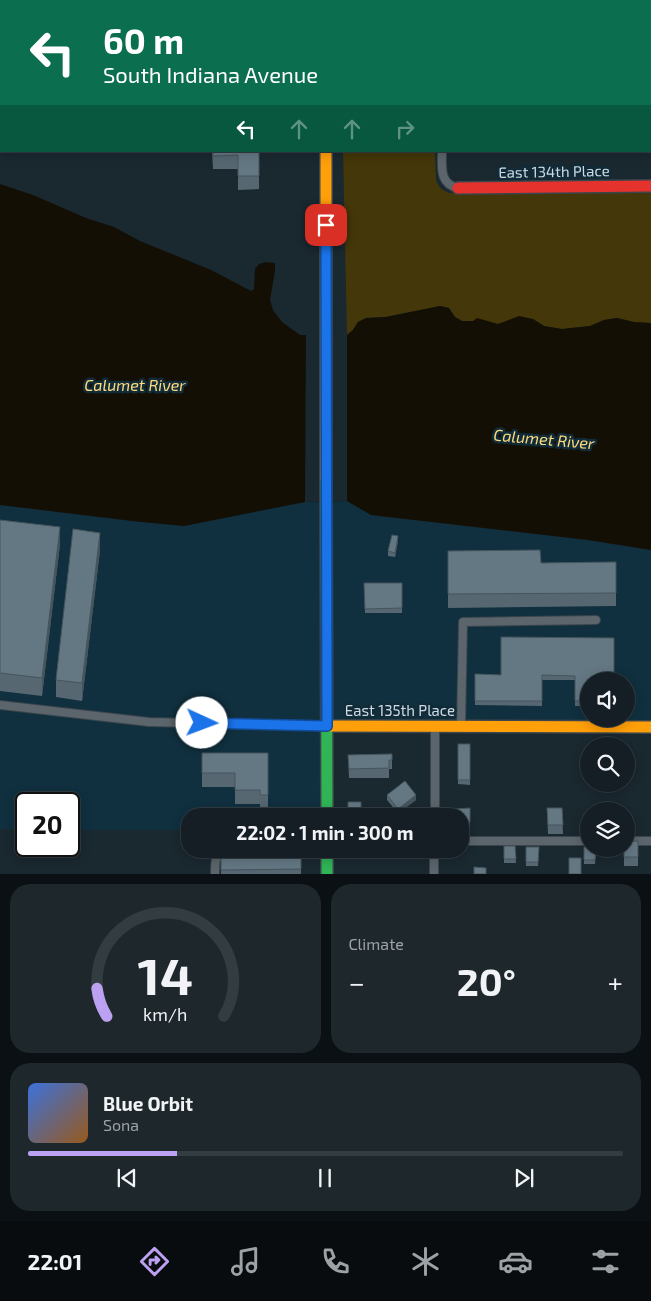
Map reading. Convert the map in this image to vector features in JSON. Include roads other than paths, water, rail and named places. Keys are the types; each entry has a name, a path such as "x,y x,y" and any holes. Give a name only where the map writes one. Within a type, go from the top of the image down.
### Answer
{"main road":[{"path":"326,152 327,808"},
{"name":"East 134th Place","path":"458,188 651,186"},
{"name":"East 135th Place","path":"327,726 651,727"},
{"path":"327,858 327,874"}],"lane":[{"path":"442,152 443,178 452,187 458,188"},
{"path":"461,726 463,622 596,620"},
{"name":"East 135th Place","path":"0,705 149,722 327,726"},
{"path":"434,808 435,726"},
{"path":"469,842 580,842"},
{"path":"635,842 651,842"},
{"path":"215,874 216,858"},
{"path":"434,858 434,874"}],"water":[{"name":"Calumet River","path":"0,184 114,227 140,241 211,270 251,291 254,289 255,269 259,264 266,262 275,263 270,300 273,310 282,322 300,335 347,335 358,322 366,318 386,317 440,306 449,308 455,317 462,321 473,321 477,318 498,324 519,316 533,319 544,326 562,329 590,326 604,320 617,318 651,323 651,550 588,540 371,515 347,501 305,502 184,526 0,505"}]}
